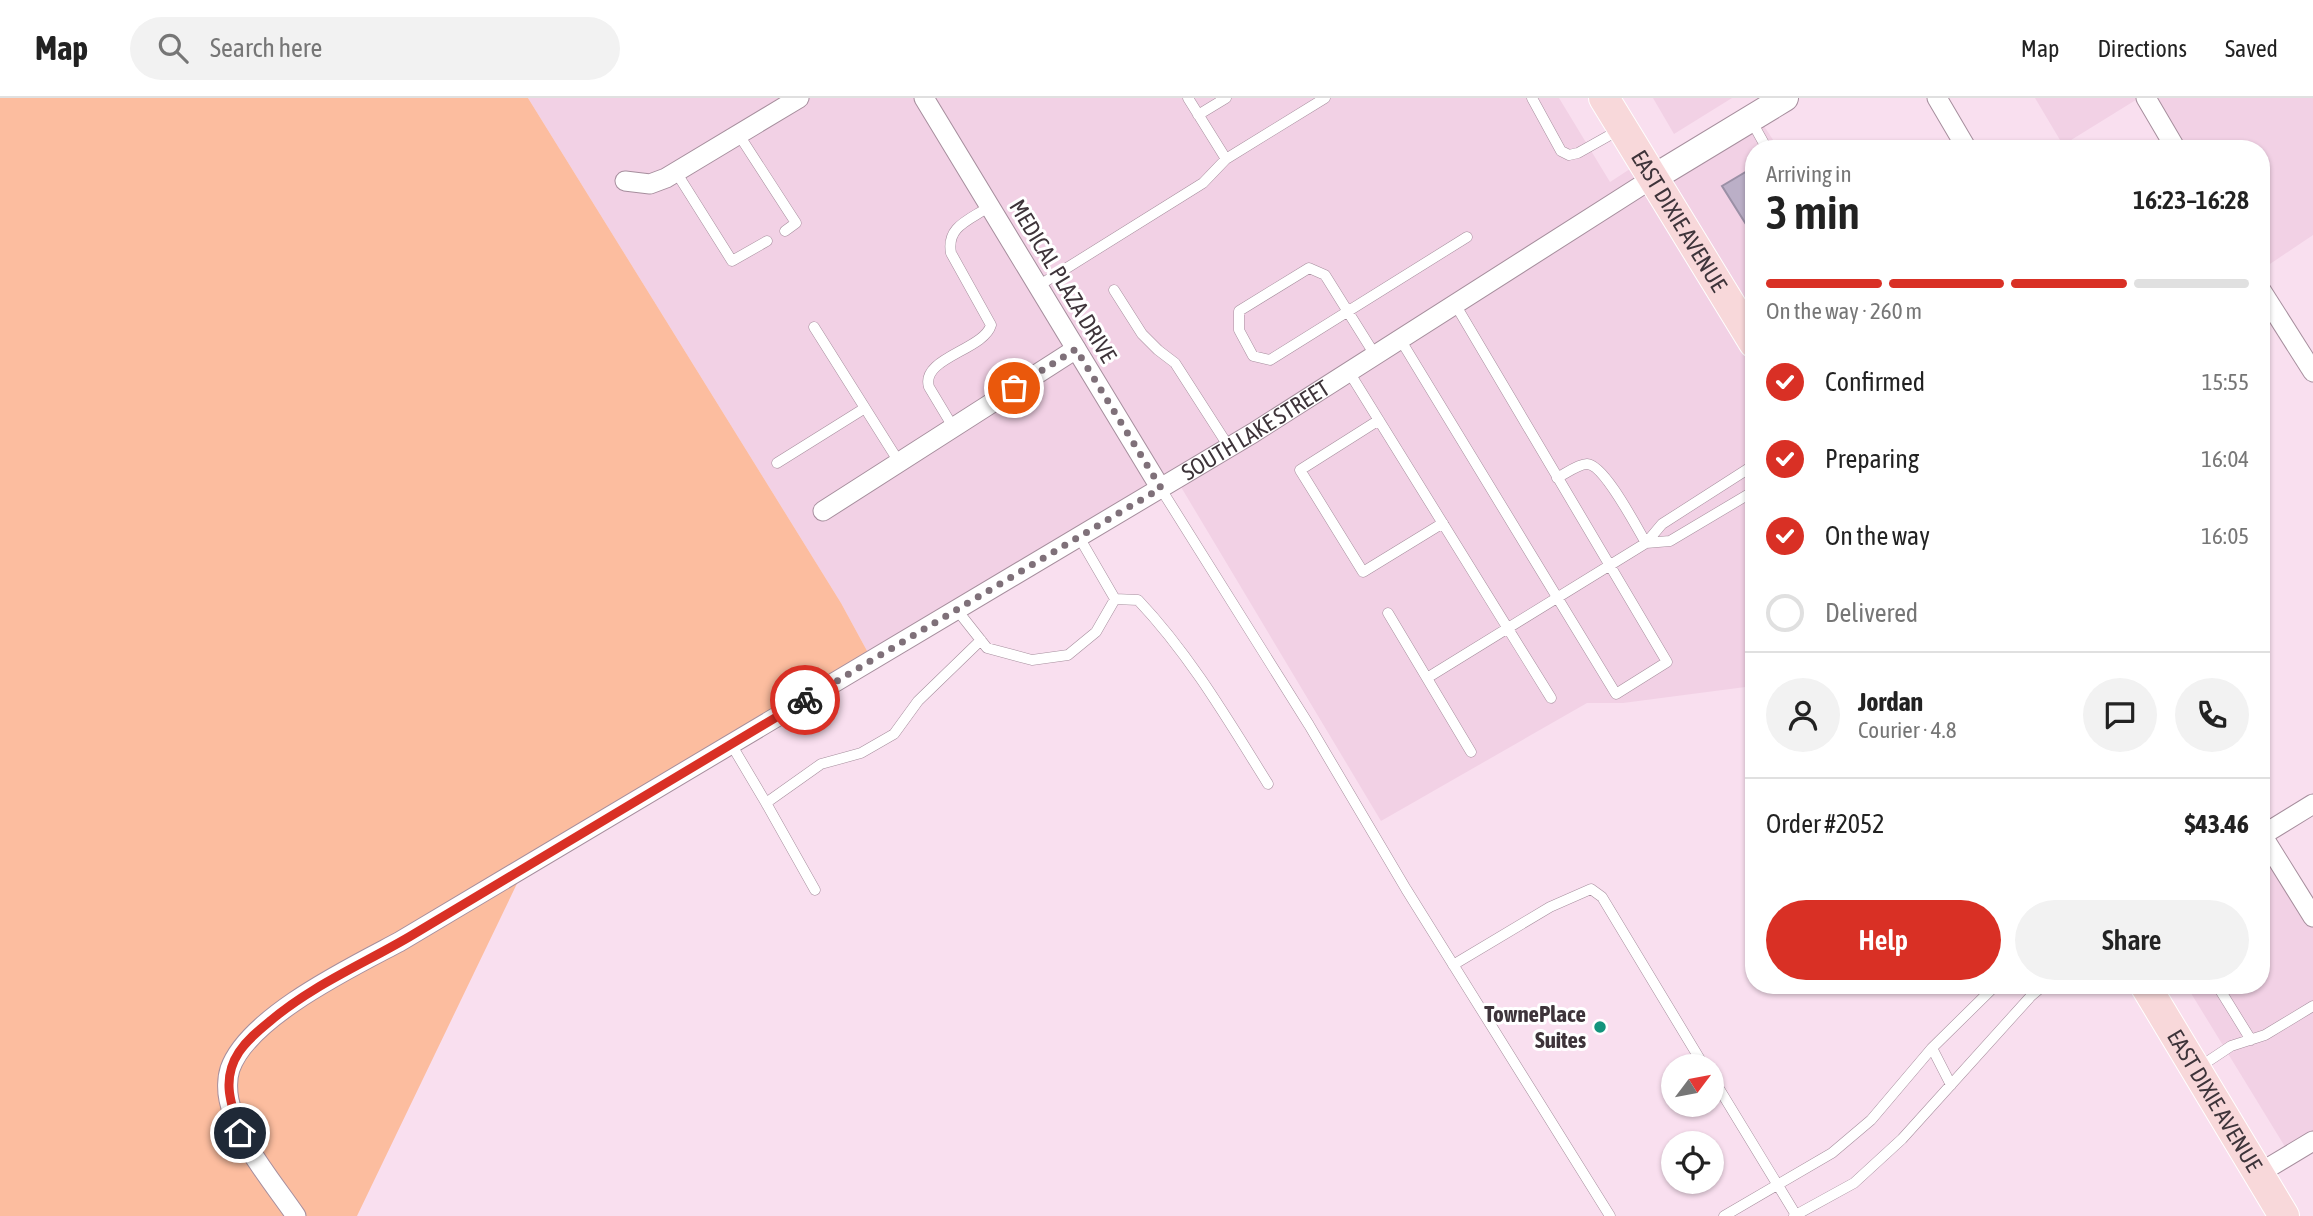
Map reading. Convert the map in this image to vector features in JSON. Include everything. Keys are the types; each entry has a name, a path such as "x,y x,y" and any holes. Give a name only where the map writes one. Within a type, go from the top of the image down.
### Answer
{"main road":[{"name":"EAST DIXIE AVENUE","path":"1604,98 1745,328"},
{"name":"EAST DIXIE AVENUE","path":"2150,994 2284,1216"}],"street":[{"path":"625,181 650,184 676,172 799,98"},
{"name":"MEDICAL PLAZA DRIVE","path":"924,98 1161,488"},
{"name":"SOUTH LAKE STREET","path":"296,1216 240,1133 229,1101 230,1068 240,1051 252,1036 285,1008 1229,447 1784,98"},
{"path":"1937,98 1962,140"},
{"path":"2146,98 2171,140"},
{"path":"2270,304 2313,372"},
{"path":"823,511 1076,349"},
{"path":"2270,830 2313,804"},
{"path":"2270,850 2313,917"},
{"path":"2258,1174 2313,1141"}],"lane":[{"path":"1188,98 1226,159"},
{"path":"1198,115 1226,98"},
{"path":"1038,286 1203,183 1226,159 1325,98"},
{"path":"1532,98 1561,151 1569,155 1578,153 1623,128"},
{"path":"1750,119 1762,140"},
{"path":"739,135 796,223 785,231"},
{"path":"676,172 732,261 767,241"},
{"path":"953,427 926,379 936,366 989,332 991,325 951,253 949,242 951,234 957,228 990,206"},
{"path":"1375,355 1349,313 1325,275 1310,268 1239,311 1239,330 1253,356 1270,360 1349,313 1467,237"},
{"path":"1114,289 1142,334 1175,363 1229,447"},
{"path":"1400,339 1616,694 1667,662 1455,304"},
{"path":"814,327 899,462"},
{"path":"1349,372 1551,698"},
{"path":"777,463 865,408"},
{"path":"1379,420 1300,470 1363,572 1443,523"},
{"path":"1557,478 1586,464 1596,467 1611,485 1646,543"},
{"path":"1427,678 1646,543 1662,524 1745,471"},
{"path":"1161,488 1610,1216"},
{"path":"1646,543 1670,541 1745,496"},
{"path":"1689,507 1699,523"},
{"path":"1079,537 1115,599"},
{"path":"957,610 987,648 1032,660 1069,655 1096,632 1115,599"},
{"path":"1115,599 1138,600 1163,626 1210,691 1268,784"},
{"path":"1388,613 1471,752"},
{"path":"766,803 821,764 860,753 894,734 918,701 981,640"},
{"path":"731,744 815,890"},
{"path":"1453,965 1550,907 1591,889 1602,897 1697,1054"},
{"path":"1724,1216 1832,1153 1871,1120 1932,1048 1987,994"},
{"path":"1724,1097 1795,1216 1854,1183 1902,1139 2033,994"},
{"path":"2222,994 2250,1040"},
{"path":"2195,1070 2231,1046 2265,1035 2313,1006"},
{"path":"1932,1048 1951,1085"}],"shaded area":[{"path":"0,98 528,98 841,603 872,660 525,867 357,1216 0,1216"},
{"path":"528,98 1559,98 1610,182 1633,167 1745,351 1745,687 1623,703 1587,703 1381,821 1175,477 872,660 841,603"},
{"path":"1653,98 1732,98 1674,134"},
{"path":"2035,98 2139,98 2071,140 2060,140"},
{"path":"2154,98 2313,98 2313,235 2270,264 2270,140 2179,140"},
{"path":"1762,123 1773,140 1745,140 1745,308 1667,180"},
{"path":"2270,855 2313,912 2313,1134 2287,1150 2192,994 2270,994"}],"building":[{"path":"1745,172 1745,223 1722,186"}],"way so far":[{"path":"805,700 1161,488 1076,349 1014,388"}],"place":[{"name":"TownePlace Suites","path":"1600,1027"}],"route":[{"path":"240,1133 229,1101 230,1068 252,1036 285,1008 805,700"}]}
